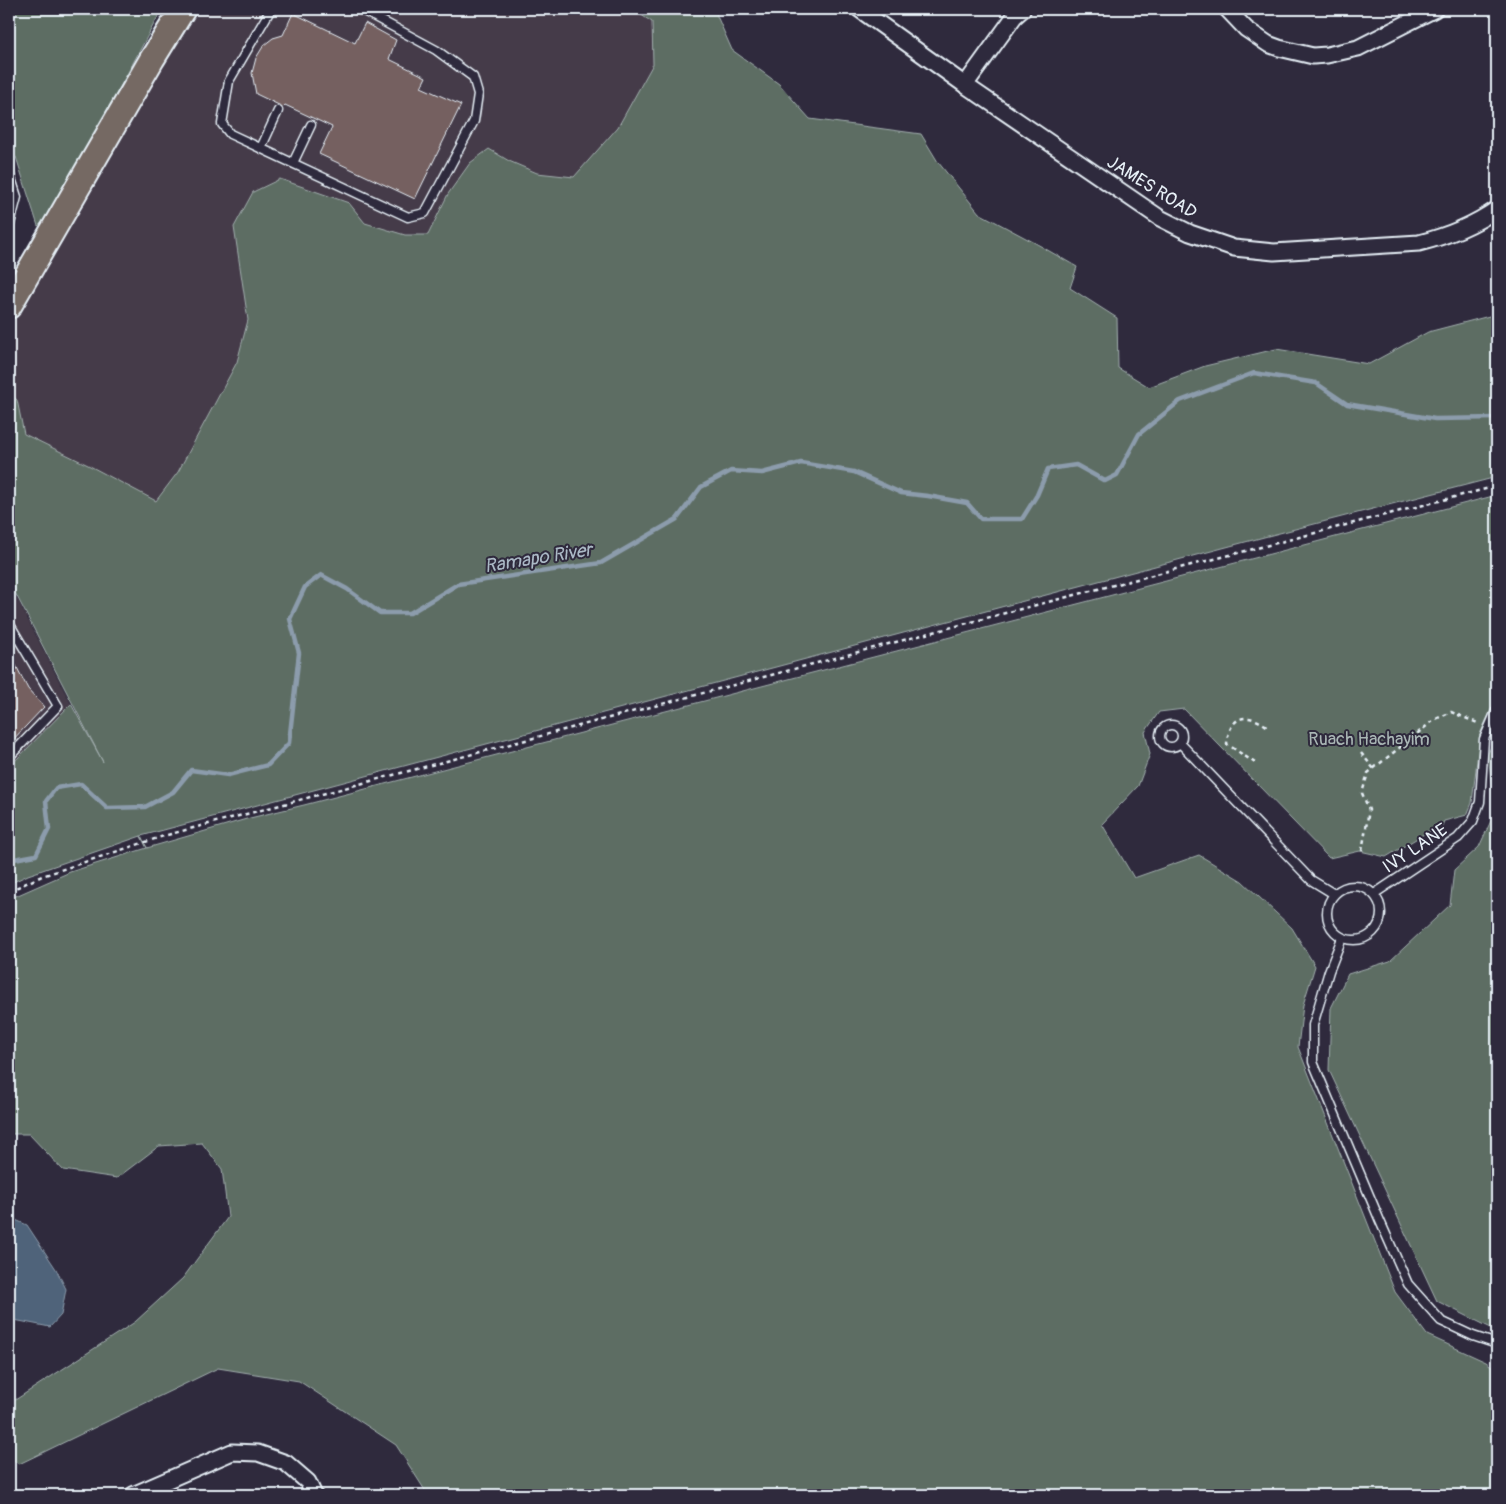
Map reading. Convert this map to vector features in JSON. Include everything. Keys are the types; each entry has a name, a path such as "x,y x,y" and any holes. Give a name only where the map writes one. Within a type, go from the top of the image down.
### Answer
{"main road":[{"path":"9,306 183,9"}],"street":[{"name":"JAMES ROAD","path":"859,9 1160,218 1190,233 1234,248 1274,252 1420,242 1441,237 1486,217 1497,209"},
{"path":"965,84 1014,17 1023,9"},
{"path":"1228,9 1246,29 1268,44 1313,56 1358,48 1435,9"},
{"path":"133,1495 232,1452 258,1453 286,1464 308,1482 314,1495"}],"lane":[{"path":"271,9 229,81 222,124 230,134 408,217 425,213 474,121 478,94 473,76 436,50 360,9"},
{"path":"261,148 278,111"},
{"path":"292,163 310,125"},
{"path":"9,172 17,197 9,228"},
{"path":"9,623 58,706 9,757"},
{"name":"IVY LANE","path":"1374,894 1458,838 1473,821 1480,802 1484,740 1497,709"},
{"path":"1180,743 1311,880 1334,894"},
{"path":"1358,886 1367,888 1374,894 1379,902 1381,911 1376,929 1361,939 1351,940 1342,938 1335,933 1327,918 1326,909 1334,894 1341,888 1358,886"},
{"path":"1342,938 1329,971 1313,1025 1313,1062 1408,1284 1442,1321 1473,1336 1497,1344"}],"path":[{"path":"9,891 42,876 167,835 1013,611 1497,486"},
{"path":"1362,851 1369,810 1362,793 1368,773 1434,720 1451,712 1488,728"},
{"path":"1254,763 1227,744 1228,732 1236,721 1248,717 1260,720 1270,728"},
{"path":"1414,736 1420,745"},
{"path":"1361,753 1374,768"}],"shaded area":[{"path":"183,9 665,9 697,25 557,323 184,523 9,434 9,300"},
{"path":"9,583 71,704 9,767"}],"green space":[{"path":"9,9 162,9 52,214 38,226 16,157 9,154"},
{"path":"632,9 716,9 717,16 732,50 779,84 810,119 921,134 938,162 979,213 1077,267 1070,288 1117,318 1118,368 1149,387 1205,366 1276,349 1369,364 1428,332 1497,314 1497,477 1264,537 141,836 28,875 9,884 9,767 71,704 103,762 9,581 9,393 17,400 24,434 156,501 178,472 237,362 248,320 234,227 253,192 280,179 349,203 365,223 405,235 428,235 448,194 470,163 489,149 509,161 537,173 574,177 618,127 653,64 652,22"},
{"name":"Ruach Hachayim","path":"1497,495 1497,697 1480,734 1472,803 1467,815 1444,821 1436,840 1429,831 1386,857 1360,851 1329,858 1184,709 1159,712 1145,732 1150,754 1138,786 1102,824 1134,878 1199,855 1242,881 1292,928 1315,966 1303,1005 1298,1047 1395,1292 1427,1335 1486,1362 1497,1370 1497,1495 428,1495 396,1445 299,1381 218,1368 19,1464 9,1458 9,1404 135,1322 183,1278 228,1217 222,1169 202,1143 159,1146 117,1178 63,1170 29,1134 9,1134 9,899 70,872 250,818"},
{"path":"1497,732 1497,1331 1437,1301 1329,1070 1331,1008 1348,974 1390,961 1450,905 1454,870 1479,847 1495,812 1488,754"}],"water":[{"path":"11,1218 27,1225 56,1269 66,1289 61,1315 50,1327 9,1319 9,1219"}],"building":[{"path":"293,13 355,43 365,23 396,40 389,59 426,77 421,87 461,105 415,199 319,154 332,127 256,94 252,73 256,58 264,45 273,38 283,35"},
{"path":"9,652 28,689 44,707 9,744"}],"waterway":[{"name":"Ramapo River","path":"9,860 36,855 49,829 46,801 56,788 81,784 107,808 145,807 173,792 191,770 228,775 268,765 289,743 299,653 290,619 305,587 321,575 347,589 380,613 410,613 458,584 601,563 677,519 701,487 731,471 762,473 801,463 854,472 901,493 967,503 981,519 1022,519 1037,495 1048,469 1076,465 1105,481 1117,475 1139,434 1180,401 1254,373 1316,383 1347,404 1435,419 1497,418"}]}
